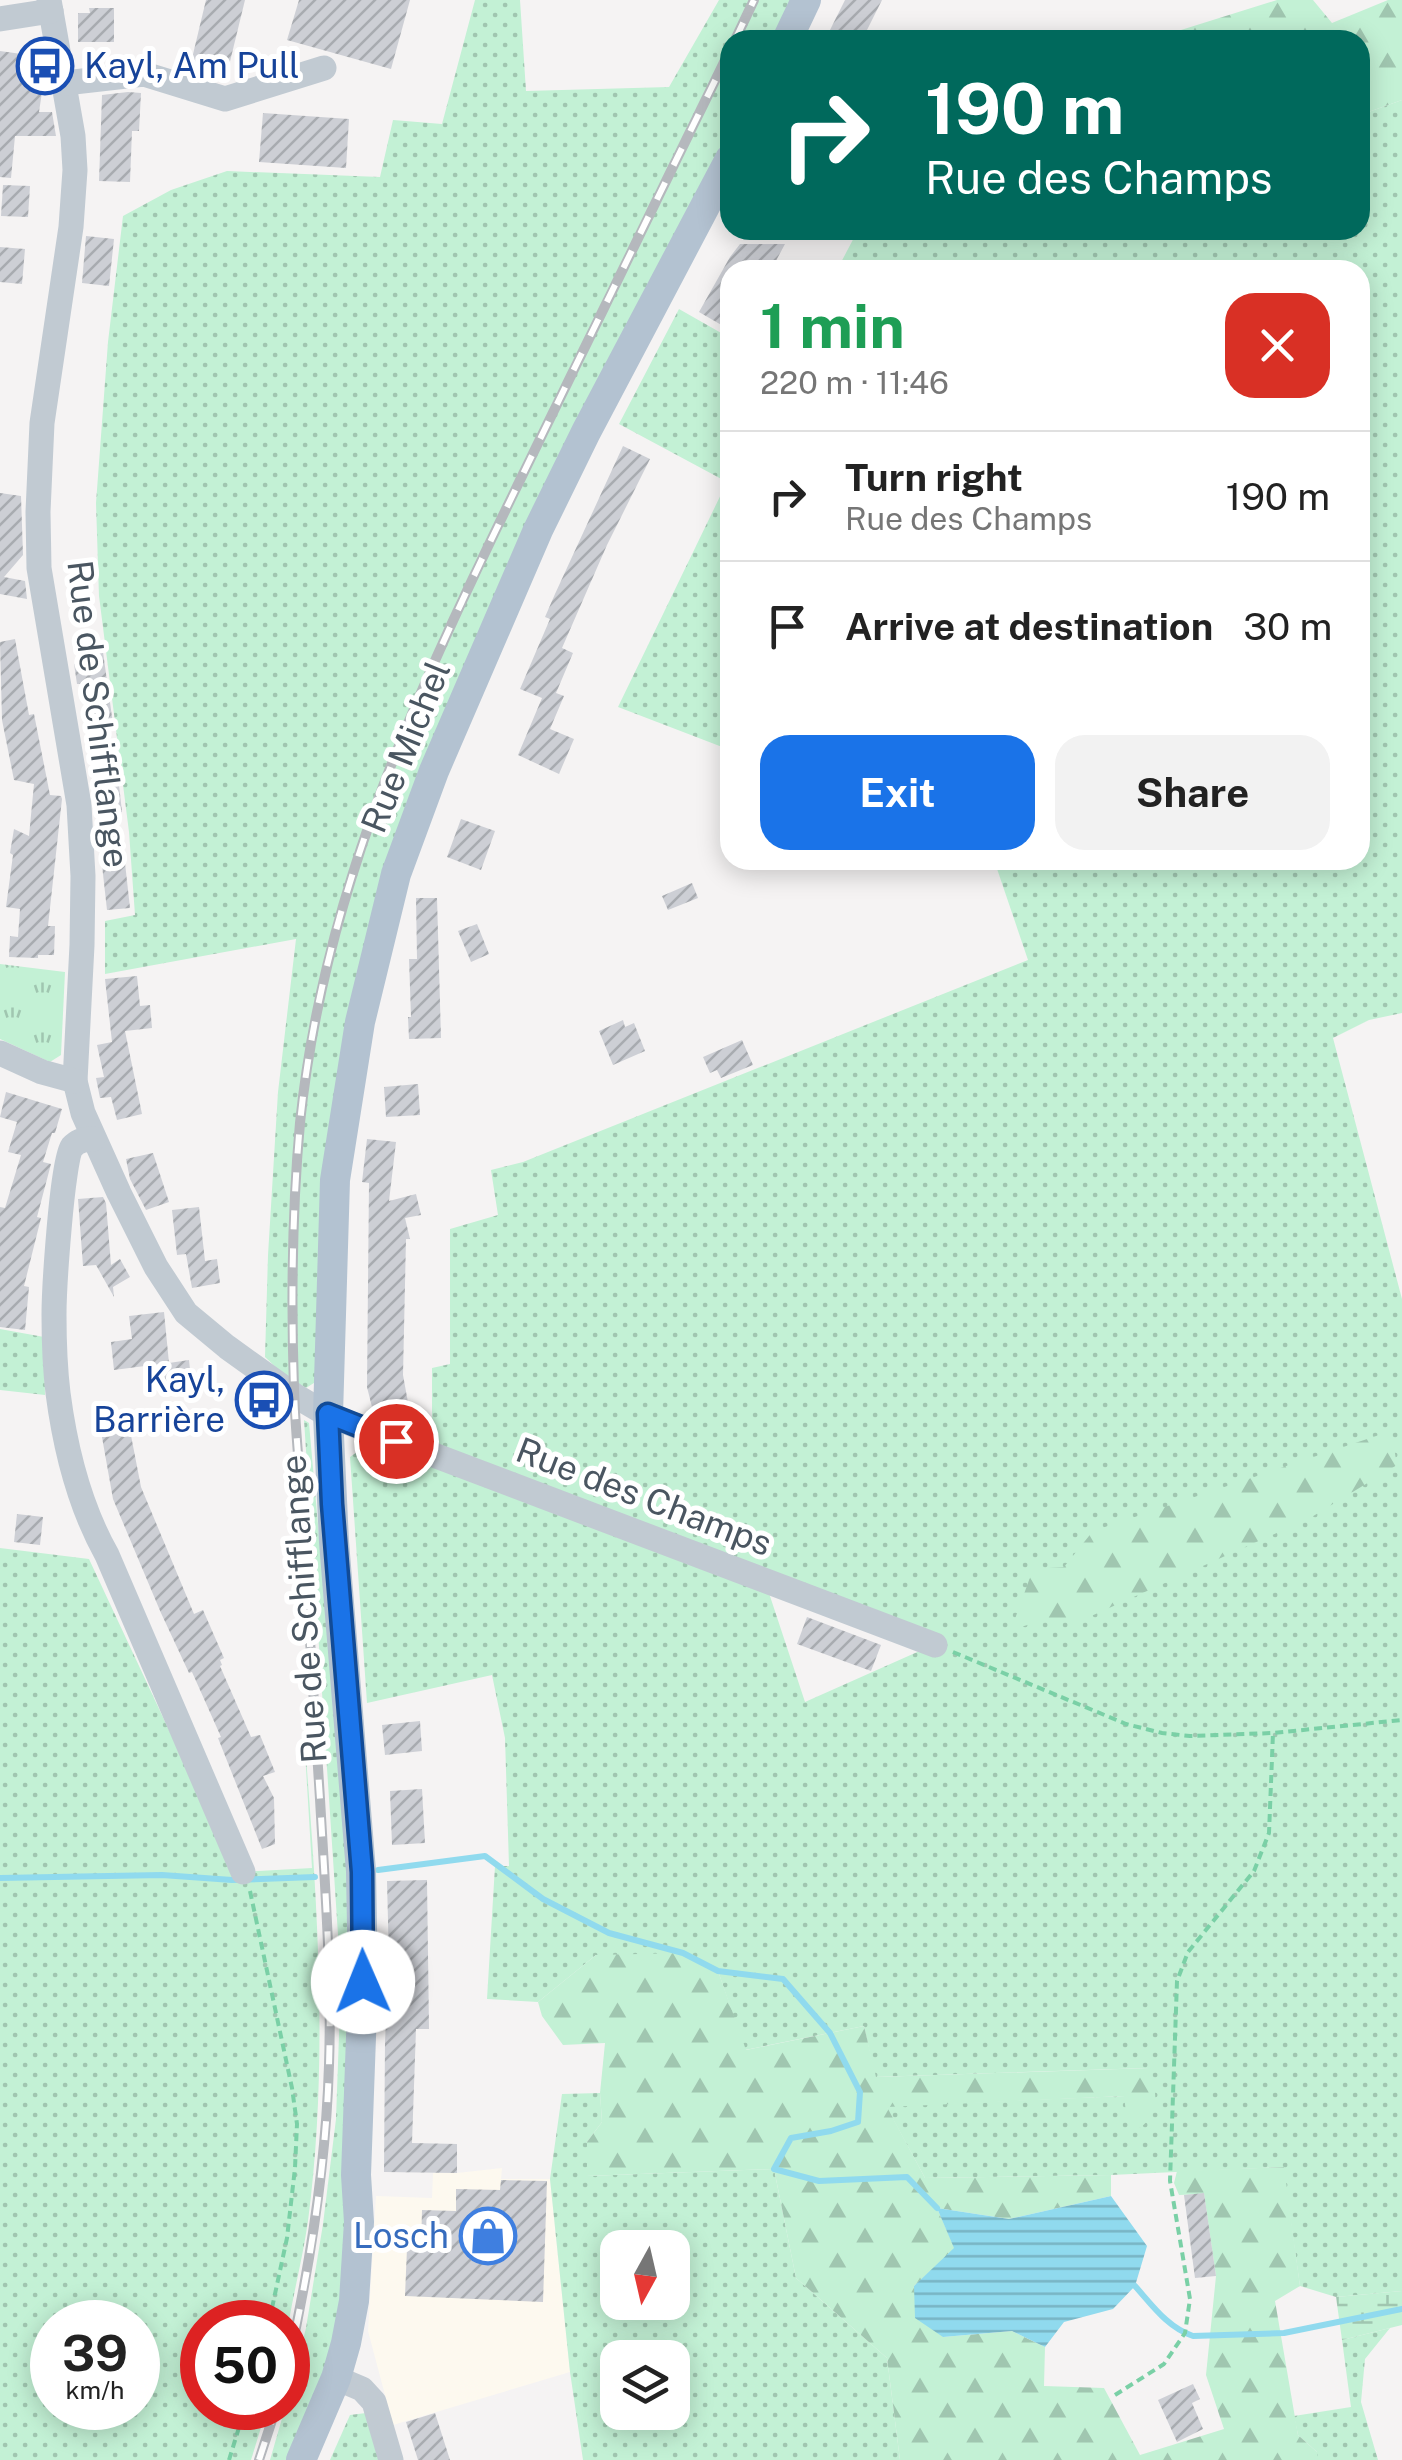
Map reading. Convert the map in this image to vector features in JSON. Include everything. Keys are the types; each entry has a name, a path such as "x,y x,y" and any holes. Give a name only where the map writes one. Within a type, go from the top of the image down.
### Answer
{"main road":[{"path":"792,30 806,0"},
{"name":"Rue Michel","path":"328,1414 335,1180 360,1022 396,874 434,772 538,530 720,178"},
{"name":"Rue de Schifflange","path":"300,2460 336,2378 346,2343 354,2300 359,2222 356,2175 363,1982 362,1872 328,1414"}],"street":[{"path":"0,19 50,5"},
{"name":"Rue de Schifflange","path":"50,5 65,83 75,170 71,227 42,424 39,568 79,805 82,928 76,1081 93,1139 156,1267 186,1313 227,1348 328,1414"},
{"path":"65,83 144,74 225,99 324,68"},
{"path":"0,1053 42,1072 76,1081"},
{"path":"93,1139 83,1139 72,1146 63,1184 54,1315 58,1391 68,1448 94,1531 246,1880"},
{"name":"Rue des Champs","path":"328,1414 935,1644"},
{"path":"336,2378 362,2388 374,2402 391,2460"}],"path":[{"path":"935,1644 1126,1724 1162,1733 1273,1733 1402,1720"},
{"path":"1115,2395 1164,2364 1185,2333 1190,2299 1170,2181 1177,1982 1188,1952 1254,1871 1269,1833 1273,1733"},
{"path":"246,1880 297,2124 288,2238 274,2300"},
{"path":"230,2460 239,2430"}],"shaded area":[{"path":"502,2168 501,2179 550,2179 570,2372 393,2425 368,2331 376,2196 432,2198 433,2173"}],"green space":[{"path":"475,0 520,0 526,91 669,87 719,0 794,0 780,30 720,30 720,155 398,844 317,1381 306,1388 265,1357 278,1092 296,939 105,974 105,921 135,915 129,832 99,596 96,503 108,342 123,216 171,190 227,171 380,177 393,120 442,124"},
{"path":"1277,0 1313,0 1332,23 1388,0 1402,0 1402,100 1370,111 1370,30 1181,30"},
{"path":"1402,100 1402,1013 1369,1020 1333,1038 1402,1299 1402,2291 1336,2297 1300,2286 1283,2167 925,2178 886,2106 1125,2096 1149,2068 875,2077 864,2026 745,2050 718,1971 596,1955 538,2002 487,1999 495,1866 509,1866 505,1738 492,1675 367,1703 350,1457 371,1442 432,1447 432,1368 450,1364 450,1229 498,1215 491,1170 523,1162 1028,960 997,870 1370,870 1370,260 842,260 853,240 1370,240 1370,111","holes":["765,1581 933,1645 805,1702"]},
{"path":"679,309 720,332 720,478 619,424"},
{"path":"720,496 720,746 618,707"},
{"path":"0,964 65,972 61,1055 50,1062 0,1039"},
{"path":"0,1329 44,1337 45,1395 0,1390"},
{"path":"304,1420 309,1423 325,1603 361,1871 354,2301 301,2460 270,2460 279,2430 310,2430 310,2304 336,2119 341,1980"},
{"path":"1391,1431 1397,1465 1310,1518 1080,1621 1047,1619 1011,1630 1033,1569 1064,1567 1093,1531"},
{"path":"0,1548 89,1559 175,1743 243,1872 312,1868 303,1718 316,1907 320,2032 315,2158 293,2300 180,2300 180,2430 260,2430 251,2460 0,2460"},
{"path":"683,1953 718,1971 746,2050 864,2026 876,2077 1149,2068 1154,2107 1140,2128 1127,2121 1124,2096 887,2107 925,2178 1111,2175 1111,2196 1009,2219 937,2208 955,2249 914,2286 943,2337 1012,2331 1045,2347 1044,2386 1104,2388 1140,2455 1224,2429 1206,2375 1216,2276 1204,2194 1179,2195 1174,2183 1177,2171 1284,2167 1300,2286 1275,2301 1298,2435 1317,2452 1317,2460 900,2460 887,2358 796,2278 774,2169 587,2176 587,2142 602,2122 600,2093 605,2043 563,2045 542,2016 538,2002 596,1955"},
{"path":"600,2093 602,2122 587,2142 587,2176 774,2169 796,2278 887,2358 900,2460 583,2460 550,2179 562,2094"},
{"path":"1402,2291 1402,2325 1342,2340 1336,2297"},
{"path":"1390,2328 1365,2359 1361,2402 1378,2460 1317,2460 1317,2452 1298,2435 1294,2416 1351,2407 1342,2340"},
{"path":"366,2413 380,2460 330,2460 350,2415"}],"water":[{"path":"1111,2196 1147,2246 1135,2286 1113,2309 1064,2322 1045,2347 1012,2331 943,2337 915,2318 914,2286 954,2248 937,2208 1009,2219"}],"building":[{"path":"206,0 245,0 225,82 189,71"},
{"path":"299,0 410,0 391,69 287,40"},
{"path":"845,0 882,0 867,30 830,30"},
{"path":"89,8 114,8 114,42 78,42 78,13 90,13"},
{"path":"0,51 43,57 45,72 39,112 52,112 56,136 15,136 11,178 0,177"},
{"path":"141,93 139,131 132,131 130,182 99,181 102,95"},
{"path":"263,113 349,119 346,168 259,162"},
{"path":"3,185 30,186 28,217 1,216"},
{"path":"86,236 114,239 109,286 82,283"},
{"path":"740,244 785,244 776,260 728,260"},
{"path":"0,247 25,249 22,284 0,282"},
{"path":"720,275 720,324 699,312"},
{"path":"623,446 650,459 562,648 573,653 556,693 564,696 550,729 574,739 559,774 518,755 542,698 520,689 550,619 545,617"},
{"path":"0,493 21,496 23,555 4,577 25,581 27,599 0,594"},
{"path":"15,639 50,795 62,799 48,926 55,926 54,955 38,958 9,957 10,936 18,937 20,909 6,907 13,855 10,853 14,829 29,836 34,784 14,780 2,720 0,642"},
{"path":"103,652 113,724 88,727 74,664 79,663 78,655"},
{"path":"119,785 122,812 96,815 93,788"},
{"path":"461,819 495,831 481,870 447,857"},
{"path":"125,863 130,908 107,910 102,865"},
{"path":"692,883 698,898 668,910 662,896"},
{"path":"416,898 437,898 441,1038 409,1039 409,959 417,959"},
{"path":"477,924 489,954 471,962 458,931"},
{"path":"137,976 140,1006 150,1005 152,1028 125,1031 142,1114 117,1120 111,1097 100,1098 96,1078 104,1077 97,1045 112,1042 105,979"},
{"path":"623,1020 625,1027 634,1023 645,1051 613,1065 599,1031"},
{"path":"742,1040 753,1065 721,1078 717,1070 710,1073 703,1057"},
{"path":"418,1084 420,1115 386,1117 384,1087"},
{"path":"6,1092 62,1109 43,1162 51,1164 24,1286 29,1287 25,1330 0,1327 0,1207 5,1208 21,1155 8,1152 17,1122 0,1117"},
{"path":"367,1139 396,1142 389,1201 416,1194 421,1215 405,1218 410,1239 406,1239 403,1375 409,1408 374,1415 367,1387 369,1183 362,1182"},
{"path":"153,1153 169,1202 146,1210 130,1179 126,1159"},
{"path":"103,1197 111,1265 120,1259 130,1277 113,1287 114,1297 96,1265 83,1266 78,1199"},
{"path":"199,1207 205,1261 217,1259 220,1283 192,1288 186,1254 177,1255 172,1210"},
{"path":"164,1312 169,1363 189,1360 192,1389 163,1393 160,1364 114,1370 111,1342 132,1339 129,1316"},
{"path":"128,1420 141,1487 194,1614 203,1610 224,1658 220,1666 251,1737 260,1735 275,1772 263,1776 274,1798 275,1844 262,1849 218,1738 221,1737 161,1613 113,1499 100,1426"},
{"path":"17,1514 43,1517 40,1545 14,1542"},
{"path":"807,1617 881,1645 871,1671 797,1644"},
{"path":"420,1721 422,1751 385,1755 382,1725"},
{"path":"422,1789 425,1843 392,1845 390,1791"},
{"path":"427,1880 429,2029 416,2029 412,2143 457,2144 457,2173 384,2172 385,2042 390,2001 387,1881"},
{"name":"Losch","path":"501,2180 547,2181 543,2302 405,2296 407,2248 421,2248 422,2210 456,2211 456,2189 500,2190"},
{"path":"1204,2193 1216,2276 1195,2278 1184,2195"},
{"path":"1193,2384 1200,2399 1192,2403 1203,2429 1177,2442 1158,2400"},
{"path":"435,2413 450,2460 418,2460 406,2422"}],"waterway":[{"path":"378,1870 485,1856 543,1899 609,1933 683,1953 718,1971 783,1979 830,2033 860,2092 858,2122 791,2138 774,2169 819,2181 907,2177 937,2208"},
{"path":"0,1878 315,1877"},
{"path":"1135,2286 1168,2322 1193,2336 1284,2333 1402,2309"}],"railway":[{"path":"740,30 754,0"},
{"path":"301,2300 321,2179 330,2032 326,1899 293,1356 295,1189 312,1036 354,869 414,709 485,552 720,70"},
{"path":"259,2460 269,2430"}],"place":[{"name":"Kayl, Am Pull","path":"45,66"},
{"name":"Kayl, Barrière","path":"264,1400"},
{"name":"Losch","path":"488,2236"}],"route":[{"path":"363,1982 362,1872 334,1542 328,1414 396,1441"}]}
